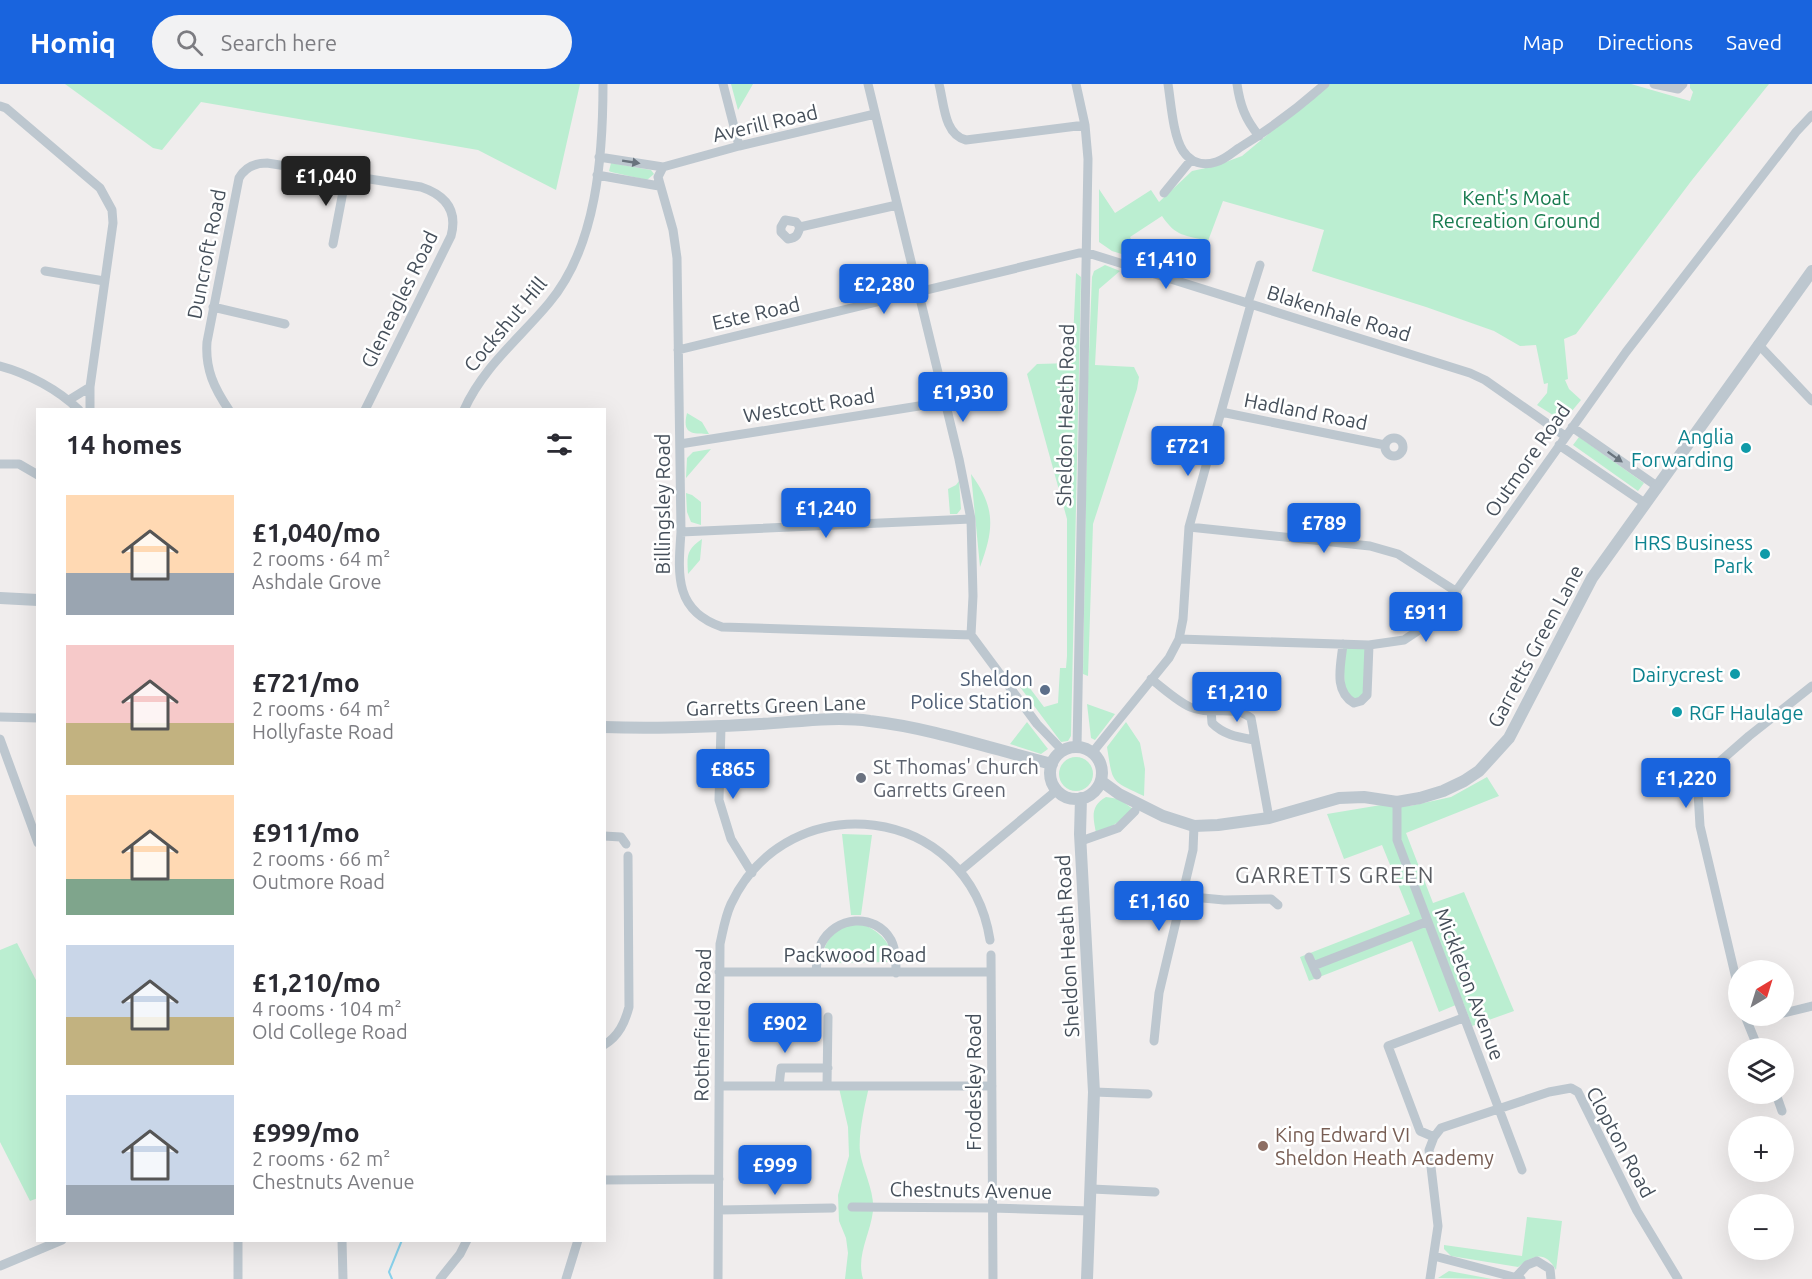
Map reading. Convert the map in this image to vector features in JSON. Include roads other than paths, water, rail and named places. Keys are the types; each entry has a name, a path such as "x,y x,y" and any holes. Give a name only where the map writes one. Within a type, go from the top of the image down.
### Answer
{"street":[{"name":"Cockshut Hill","path":"465,408 471,394 489,369 550,302 583,244 592,210 597,174 603,84"},
{"path":"723,84 739,146"},
{"path":"868,84 959,459 970,519 973,596 971,635 1037,724 1063,751"},
{"path":"939,84 950,129 961,139 1085,125"},
{"name":"Sheldon Heath Road","path":"1076,84 1085,125 1088,159 1077,747"},
{"path":"1168,84 1178,142 1191,160 1202,164 1218,162 1259,136 1325,84"},
{"path":"1237,84 1241,107 1249,124 1259,136"},
{"path":"1654,84 1678,89 1683,84"},
{"path":"0,106 6,108 100,188 112,210 113,223 90,387 90,408"},
{"name":"Averill Road","path":"599,157 663,167 739,146 875,114"},
{"name":"Outmore Road","path":"1179,639 1369,645 1404,640 1437,618 1626,352 1796,132 1812,115"},
{"path":"1164,193 1191,160"},
{"name":"Duncroft Road","path":"228,408 211,381 207,367 207,342 239,178 246,169 259,163 346,176"},
{"path":"597,174 659,186 658,177 663,167"},
{"path":"333,244 346,176"},
{"name":"Gleneagles Road","path":"346,176 421,187 433,191 448,204 453,217 451,236 365,408"},
{"name":"Billingsley Road","path":"659,186 673,230 677,258 681,532 678,572 686,600 696,612 715,625 730,628 971,635"},
{"path":"800,226 897,205"},
{"name":"Este Road","path":"678,351 1079,253 1088,253"},
{"name":"Blakenhale Road","path":"1088,253 1470,373 1485,380 1565,436"},
{"path":"1092,753 1169,658 1179,639 1188,527 1260,265"},
{"path":"45,271 104,281"},
{"name":"Garretts Green Lane","path":"1101,781 1142,806 1194,826 1269,818 1339,798 1364,797 1397,802 1445,790 1464,781 1493,758 1509,738 1592,578 1812,271"},
{"path":"213,307 285,324"},
{"path":"1758,344 1812,401"},
{"path":"0,366 41,384 69,400 77,408"},
{"path":"69,400 90,387"},
{"name":"Westcott Road","path":"680,444 944,402"},
{"name":"Hadland Road","path":"1221,412 1385,445"},
{"path":"1572,427 1658,487"},
{"path":"1559,445 1646,504"},
{"path":"0,464 19,464 36,474"},
{"path":"681,532 970,519"},
{"path":"1188,527 1370,546 1398,554 1457,592"},
{"path":"0,598 36,600"},
{"path":"1343,644 1340,688 1345,698 1354,703 1367,695 1369,645"},
{"path":"1151,679 1190,707 1242,712 1251,718 1269,818"},
{"path":"1732,960 1700,826 1698,792 1709,771 1812,686"},
{"path":"1211,710 1212,723 1219,730 1254,740"},
{"path":"0,717 36,718"},
{"name":"Garretts Green Lane","path":"606,727 721,727 817,720 868,720 917,729 1052,764"},
{"path":"721,727 719,800 731,839 752,873"},
{"path":"0,738 36,837"},
{"path":"1077,747 1092,753 1101,766 1101,781 1094,792 1081,798 1065,796 1057,790 1052,780 1052,764 1063,751 1077,747"},
{"path":"960,871 1057,790"},
{"name":"Sheldon Heath Road","path":"1081,798 1080,841 1094,1092 1087,1279"},
{"name":"Mickleton Avenue","path":"1397,802 1395,821 1397,840 1426,922 1522,1170"},
{"path":"1080,841 1118,828 1135,812"},
{"name":"Rotherfield Road","path":"718,1279 720,944 726,918 737,893 752,873 767,856 801,835 832,826 871,824 905,832 927,842 945,855 960,871 977,897 986,918 990,940"},
{"path":"1154,1041 1159,993 1193,850 1194,826"},
{"path":"606,836 621,837 626,844"},
{"path":"606,1044 624,1024 629,1007 628,856"},
{"path":"1124,891 1183,893 1224,900 1275,899"},
{"path":"816,972 818,954 824,939 842,923 853,920 865,921 887,935 894,948 896,972"},
{"path":"1309,957 1315,970 1426,922"},
{"name":"Frodesley Road","path":"991,955 993,1279"},
{"name":"Packwood Road","path":"719,972 990,972"},
{"path":"1794,1010 1812,1006"},
{"path":"827,1086 828,1017"},
{"path":"1430,1279 1438,1226 1429,1150 1434,1137 1420,1131 1388,1046 1463,1018"},
{"path":"779,1086 781,1068 828,1068"},
{"path":"719,1086 992,1086"},
{"name":"Clopton Road","path":"1434,1137 1441,1128 1563,1088 1571,1088 1578,1092 1637,1211 1678,1279"},
{"path":"1094,1092 1148,1094"},
{"path":"1780,1104 1782,1111"},
{"path":"606,1180 719,1179"},
{"path":"1092,1189 1155,1192"},
{"path":"719,1210 832,1208"},
{"name":"Chestnuts Avenue","path":"852,1208 1090,1211"},
{"path":"0,1266 57,1242"},
{"path":"238,1242 238,1279"},
{"path":"342,1242 343,1279"},
{"path":"440,1279 460,1254 466,1242"},
{"path":"566,1279 577,1242"},
{"path":"1434,1256 1519,1278 1527,1265 1537,1261 1550,1269 1551,1279"}],"waterway":[{"path":"392,1279 389,1272 401,1242"}],"place":[{"name":"Anglia Forwarding","path":"1746,448"},
{"name":"HRS Business Park","path":"1765,554"},
{"name":"Dairycrest","path":"1735,674"},
{"name":"Sheldon Police Station","path":"1045,690"},
{"name":"RGF Haulage","path":"1677,712"},
{"name":"St Thomas' Church Garretts Green","path":"861,778"},
{"name":"King Edward VI Sheldon Heath Academy","path":"1263,1146"}],"district":[{"name":"GARRETTS GREEN","path":"1335,874"}],"park label":[{"name":"Kent's Moat Recreation Ground","path":"1516,208"}]}
